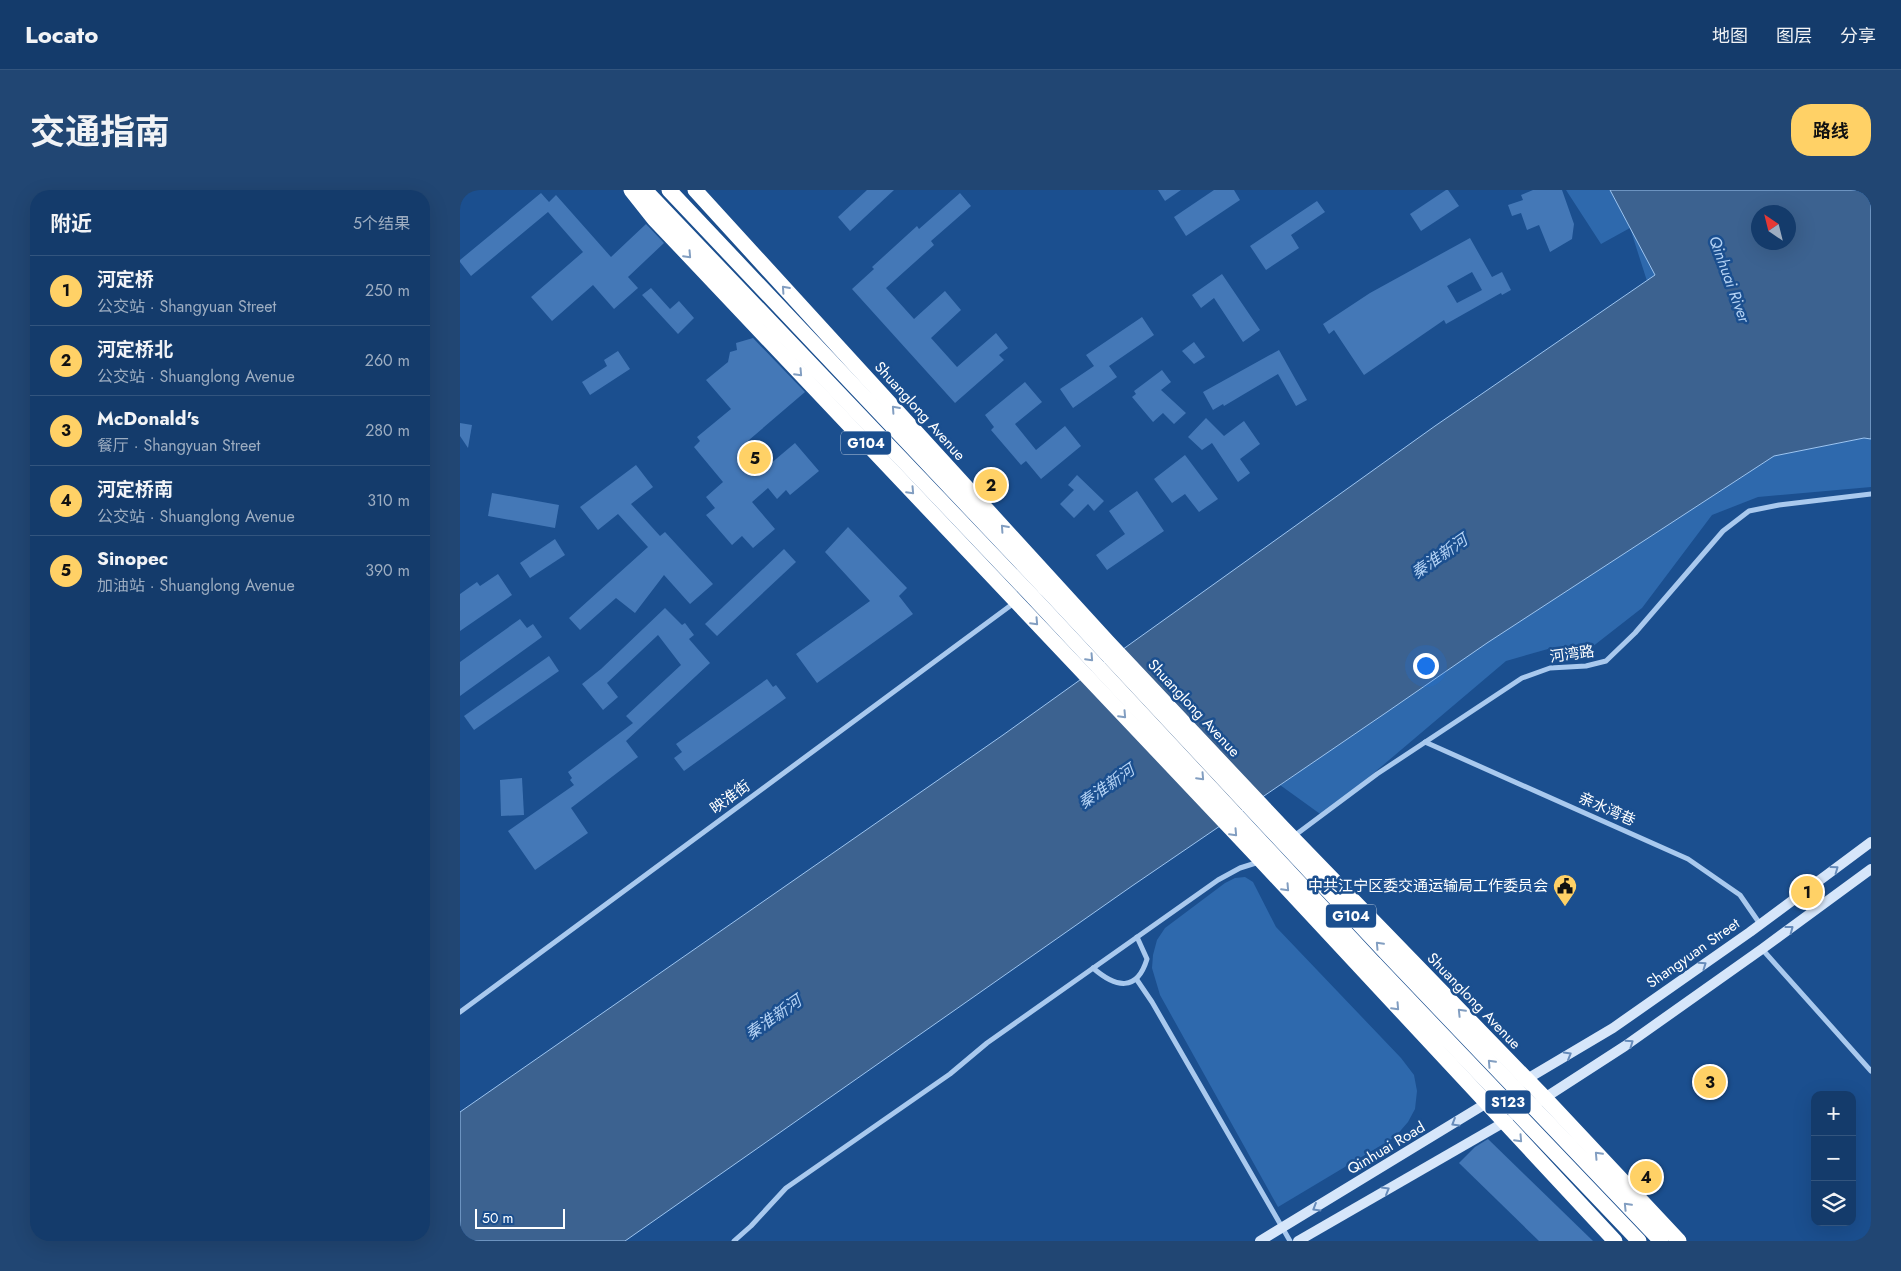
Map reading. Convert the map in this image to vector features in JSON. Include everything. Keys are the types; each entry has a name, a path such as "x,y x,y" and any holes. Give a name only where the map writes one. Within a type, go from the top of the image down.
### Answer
{"highway":[{"name":"G104","path":"631,190 654,219 1257,857 1615,1241"},
{"name":"G104","path":"645,190 1039,592 1661,1241"},
{"name":"G104","path":"669,190 1039,592 1375,964"},
{"name":"Shuanglong Avenue","path":"695,190 1108,642 1287,833 1545,1098 1679,1241"},
{"name":"S123","path":"1375,964 1639,1241"}],"main road":[{"name":"Shangyuan Street","path":"1526,1079 1613,1028 1760,924 1871,842"},
{"path":"1298,1241 1545,1098 1625,1046 1871,869"},
{"name":"Qinhuai Road","path":"1260,1241 1526,1079"}],"street":[{"name":"河湾路","path":"1287,833 1522,678 1550,668 1586,666 1606,661 1634,633 1723,531 1749,511 1779,505 1871,494"},
{"name":"映淮街","path":"460,1012 1016,602"},
{"name":"亲水湾巷","path":"1425,742 1688,859 1740,895 1760,924"},
{"path":"734,1241 751,1226 786,1188 950,1074 987,1043 1218,880 1257,857"},
{"path":"1093,968 1103,977 1116,983 1127,983 1137,980 1143,972 1147,959 1138,937"},
{"path":"1762,949 1871,1071"},
{"path":"1137,980 1152,1002 1290,1241"}],"shaded area":[{"path":"1566,190 1871,190 1871,487 1758,497 1712,515 1642,608 1592,647 1555,647 1506,661 1323,816 1280,785 1704,487 1689,412 1630,228 1601,244"},
{"path":"1245,877 1253,882 1276,927 1401,1058 1414,1075 1417,1091 1415,1109 1408,1122 1395,1137 1278,1207 1160,995 1152,968 1157,940 1165,928 1225,883 1235,878"}],"water":[{"path":"1610,190 1871,190 1871,439 1864,438 1774,456 1487,643 1132,886 625,1241 460,1241 460,1112 1003,735 1435,426 1655,275"}],"building":[{"path":"867,190 894,190 850,231 838,217"},
{"path":"1158,190 1181,190 1165,201"},
{"path":"1214,190 1234,190 1240,200 1186,236 1174,217"},
{"path":"1448,190 1459,206 1421,231 1410,214"},
{"path":"1533,190 1562,190 1574,224 1572,239 1550,252 1539,225 1527,230 1521,213 1512,216 1508,205 1523,200 1521,195"},
{"path":"541,193 549,202 556,195 611,257 646,224 664,243 628,277 638,288 614,309 593,285 552,321 531,297 583,252 548,212 471,276 460,262 460,260"},
{"path":"960,193 971,206 931,241 934,245 886,288 914,319 945,291 961,310 931,338 957,367 996,333 1008,348 999,355 1004,360 955,403 852,289 874,269 872,267 917,226 919,229"},
{"path":"1317,201 1325,212 1291,235 1299,248 1266,270 1250,246"},
{"path":"1470,238 1492,277 1502,272 1511,290 1502,295 1501,293 1446,324 1444,320 1364,375 1334,330 1329,334 1323,324 1370,293","holes":["1472,272 1482,290 1457,303 1447,286"]},
{"path":"1222,274 1260,330 1243,342 1214,298 1201,308 1192,295"},
{"path":"651,288 670,309 679,301 694,318 678,334 642,295"},
{"path":"1142,317 1154,335 1109,366 1117,377 1073,408 1060,389 1094,366 1086,355"},
{"path":"753,338 805,392 742,446 763,470 795,443 819,471 790,495 786,490 777,499 768,488 752,502 775,529 753,548 742,536 732,545 706,515 715,508 706,497 723,482 694,447 700,441 697,437 731,409 706,380 728,362 730,352 737,350 736,343"},
{"path":"1194,342 1205,357 1194,364 1182,351"},
{"path":"1279,350 1307,400 1296,406 1278,374 1224,406 1223,404 1213,410 1203,392"},
{"path":"618,351 630,369 590,395 582,382 607,366 604,360"},
{"path":"1162,370 1171,382 1161,390 1186,413 1174,424 1163,413 1153,422 1132,397 1136,394 1134,391"},
{"path":"1025,382 1042,402 1015,424 1036,450 1065,426 1081,446 1041,479 1026,461 1021,465 991,430 994,427 985,415"},
{"path":"1206,418 1224,436 1244,421 1260,444 1240,459 1250,473 1238,482 1212,443 1202,450 1188,437"},
{"path":"460,423 472,425 468,448 460,436"},
{"path":"1185,455 1218,499 1199,512 1185,494 1172,503 1154,479"},
{"path":"636,465 653,487 631,504 660,536 665,532 713,584 690,604 664,575 635,613 616,598 580,630 569,618 648,547 618,514 598,530 580,507"},
{"path":"1077,475 1104,501 1094,511 1088,504 1074,518 1060,504 1074,490 1068,485"},
{"path":"1137,491 1164,531 1107,570 1096,555 1125,534 1109,511"},
{"path":"492,493 559,505 555,528 488,516"},
{"path":"848,527 907,588 899,596 913,614 817,683 796,654 870,601 825,552"},
{"path":"555,539 565,555 530,578 520,563"},
{"path":"784,549 796,562 717,636 705,624"},
{"path":"498,574 512,595 460,631 460,594 477,582 480,586"},
{"path":"665,608 682,625 685,623 694,635 689,639 710,663 626,741 638,757 571,808 588,833 535,870 508,831 574,785 570,780 572,778 568,772 633,723 626,716 681,665 658,635 607,683 618,697 603,710 582,684 601,669"},
{"path":"520,619 527,628 533,624 542,637 460,696 460,662"},
{"path":"549,656 559,671 474,730 464,716"},
{"path":"767,679 773,687 776,685 786,698 684,771 674,758 682,752 676,744"},
{"path":"522,778 524,815 501,816 500,780"},
{"path":"1488,1139 1593,1241 1539,1241 1459,1163 1475,1147"}],"place":[{"name":"Sinopec","path":"755,458"},
{"name":"河定桥北","path":"991,485"},
{"name":"河定桥","path":"1807,892"},
{"name":"中共江宁区委交通运输局工作委员会","path":"1565,907"},
{"name":"McDonald's","path":"1710,1082"},
{"name":"河定桥南","path":"1646,1177"}],"water label":[{"name":"Qinhuai River","path":"1730,279"},
{"name":"秦淮新河","path":"1439,556"},
{"name":"秦淮新河","path":"1106,786"},
{"name":"秦淮新河","path":"773,1017"}]}
